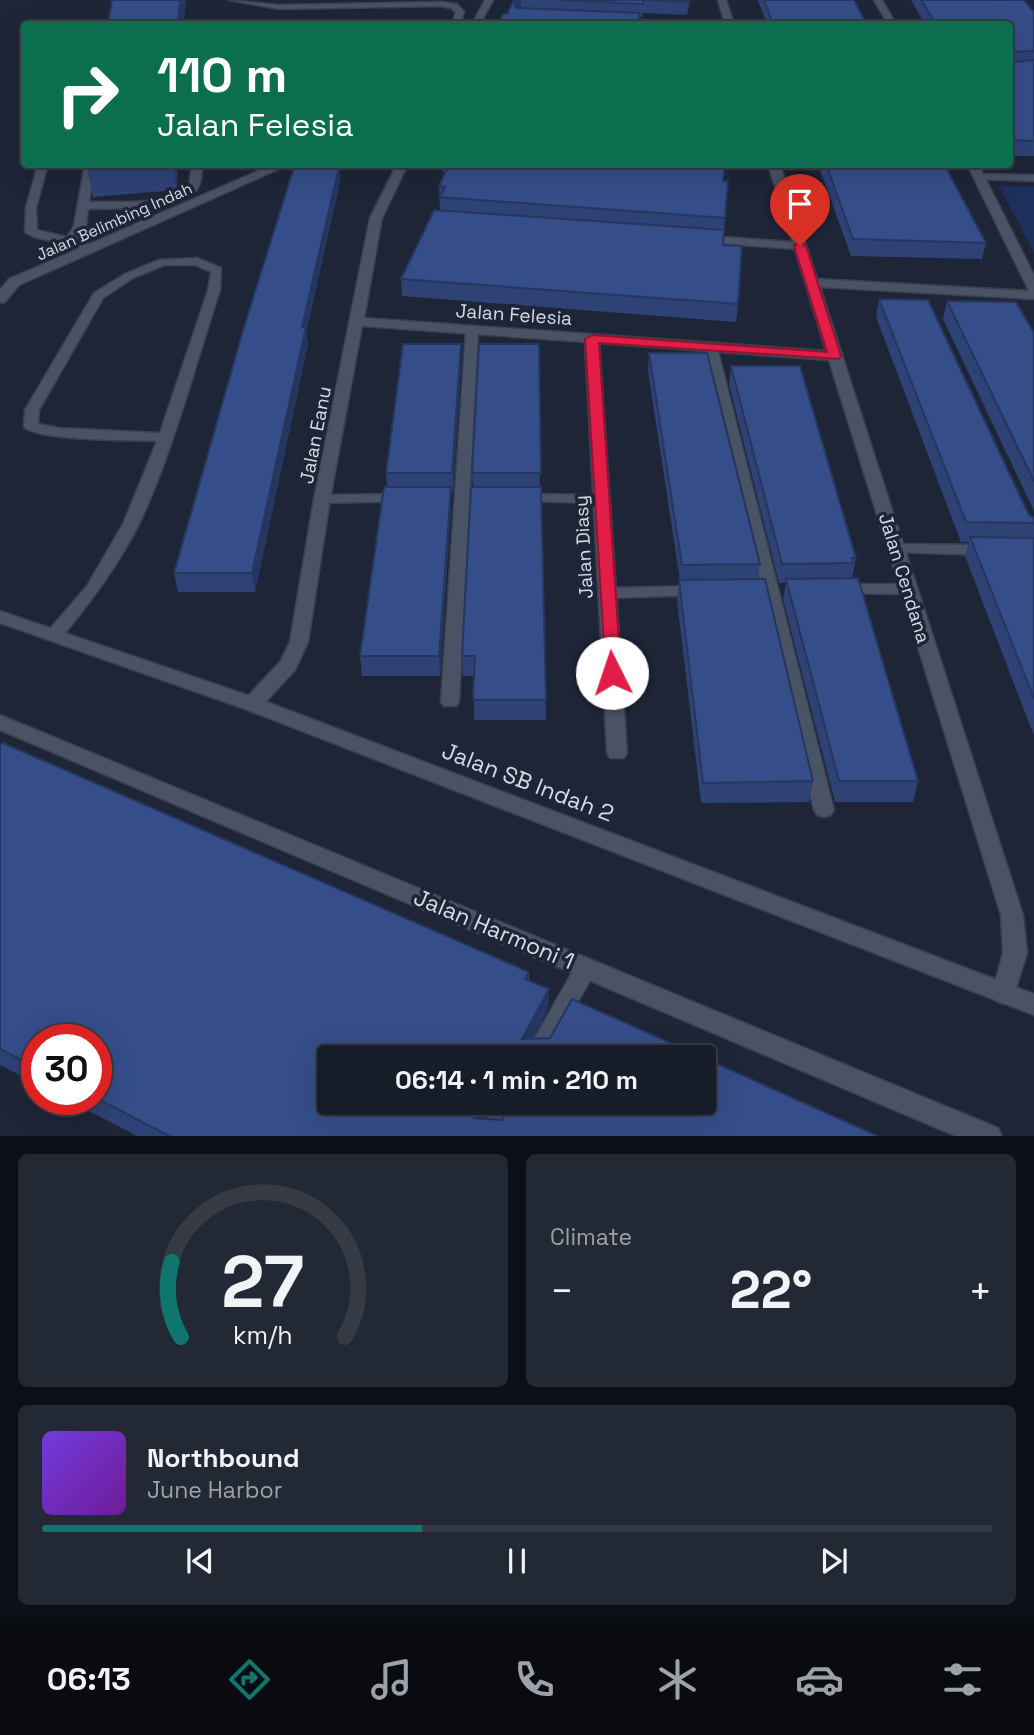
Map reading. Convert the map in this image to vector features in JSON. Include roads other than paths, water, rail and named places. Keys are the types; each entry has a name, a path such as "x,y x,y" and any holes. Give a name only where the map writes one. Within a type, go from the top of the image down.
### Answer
{"street":[{"path":"477,21 489,0"},
{"path":"722,0 729,21"},
{"path":"878,0 890,21"},
{"name":"Jalan Belimbing Indah","path":"0,299 14,282 89,247 276,168"},
{"name":"Jalan Eanu","path":"253,704 288,665 299,642 322,499 376,218 400,168"},
{"name":"Jalan Cendana","path":"775,168 1012,915 1015,953 1004,994"},
{"path":"974,168 1034,288"},
{"path":"691,238 800,246"},
{"path":"811,283 923,295 1034,295"},
{"name":"Jalan Felesia","path":"358,322 835,356"},
{"name":"Jalan Diasy","path":"592,339 617,753"},
{"name":"Jalan SB Indah 2","path":"0,617 253,704 1034,1005"},
{"name":"Jalan Harmoni 1","path":"0,722 989,1136"}],"lane":[{"path":"233,0 279,7 441,4 454,6 460,12 457,21"},
{"path":"42,168 31,208 31,232 48,239 72,239 89,247"},
{"path":"72,239 80,226 89,168"},
{"path":"83,206 172,198 189,191 197,180 197,168"},
{"path":"979,177 1034,178"},
{"path":"54,635 93,589 131,523 165,437 214,290 217,270 197,261 163,262 129,276 98,296 32,410 31,427 60,432 165,437"},
{"path":"450,702 472,330"},
{"path":"711,347 824,810"},
{"path":"322,499 424,498"},
{"path":"504,498 601,499"},
{"path":"896,549 1006,550"},
{"path":"826,589 908,589"},
{"path":"607,593 716,590"},
{"path":"542,1045 586,968"},
{"path":"489,1136 501,1115"}]}
